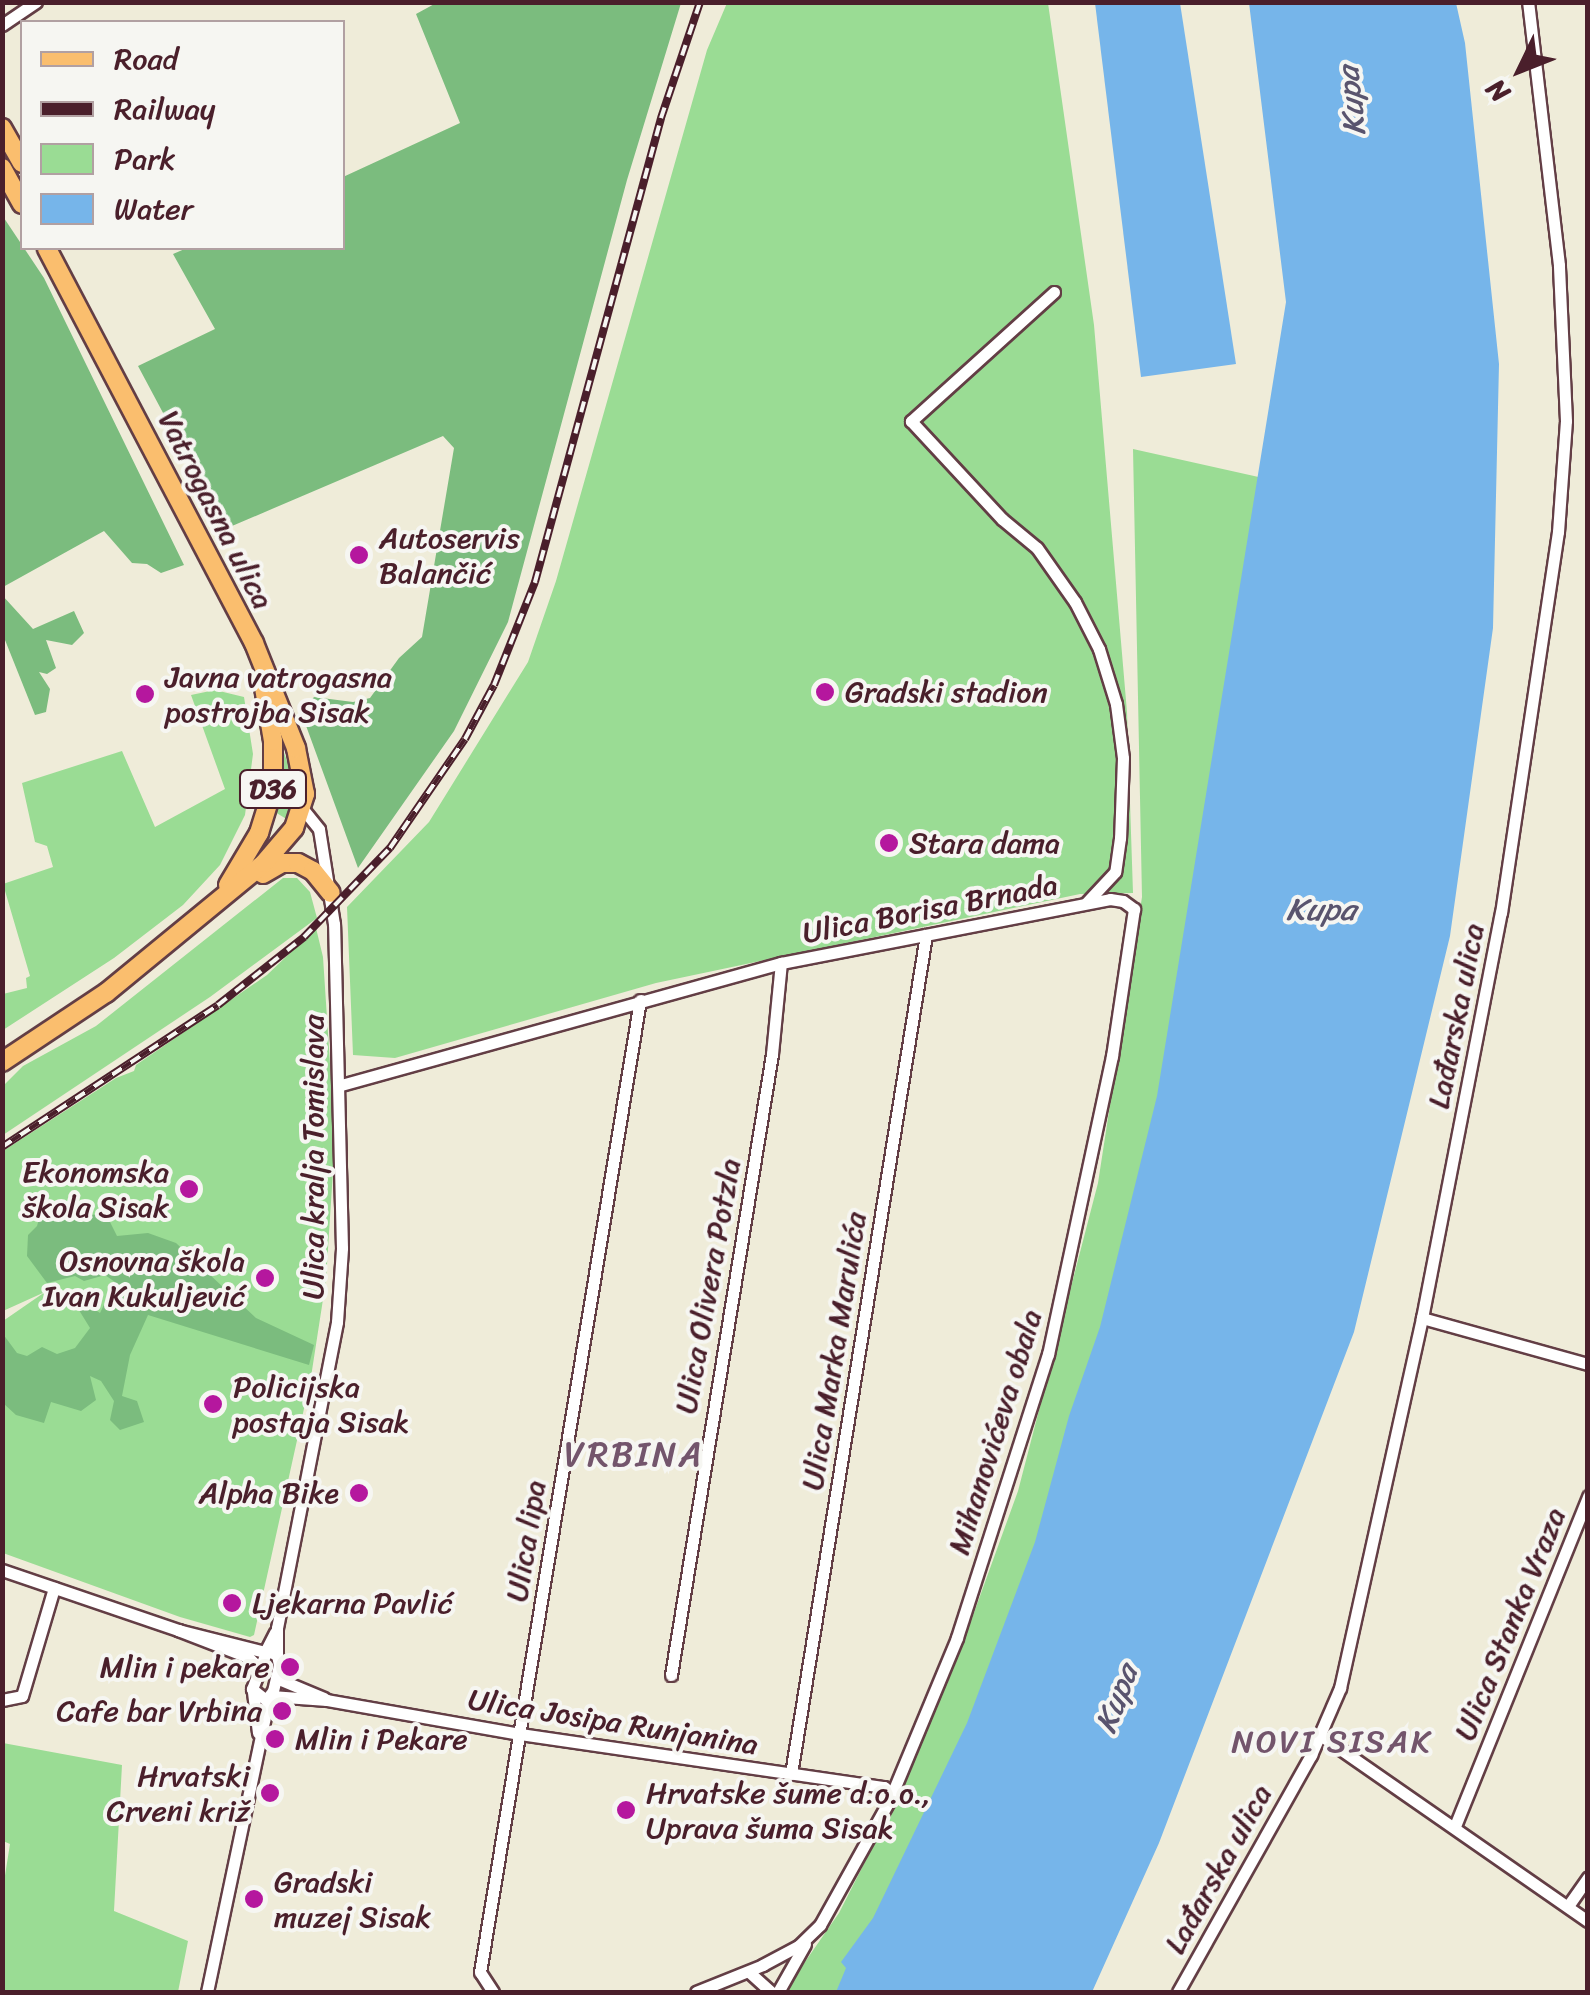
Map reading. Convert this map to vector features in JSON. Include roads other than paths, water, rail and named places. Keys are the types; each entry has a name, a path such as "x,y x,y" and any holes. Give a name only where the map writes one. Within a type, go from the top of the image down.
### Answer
{"main road":[{"path":"2,128 20,160"},
{"path":"2,168 20,200"},
{"name":"Vatrogasna ulica","path":"48,250 254,643 300,762 305,784 302,808"},
{"path":"61,250 70,289"},
{"name":"D36","path":"203,916 250,852 273,788 273,741 254,643"},
{"name":"D36","path":"2,1062 203,916 289,836 302,808"},
{"path":"240,884 290,862 313,870 331,892"}],"street":[{"path":"2,25 36,2"},
{"name":"Lađarska ulica","path":"1178,1992 1320,1735 1345,1670 1422,1318 1501,913 1563,478 1562,299 1528,2"},
{"name":"Ulica Borisa Brnada","path":"341,1084 782,963 1082,906 1115,872 1122,758 1116,704 1099,649 1075,602 1037,548 1002,520 912,420 1054,292"},
{"name":"Ulica kralja Tomislava","path":"270,1697 276,1678 271,1654 337,1322 342,1248 341,1084 331,892 319,828 302,808"},
{"name":"Mihanovićeva obala","path":"809,1937 747,1973 775,1992 844,1888 957,1638 1048,1354 1108,1074 1134,909 1123,900 1110,899 1082,906"},
{"name":"Ulica Marka Marulića","path":"791,1774 926,935"},
{"name":"Ulica Olivera Potzla","path":"671,1675 772,1054 782,963"},
{"name":"Ulica lipa","path":"493,1992 480,1972 640,1000"},
{"path":"1422,1318 1588,1364"},
{"name":"Ulica Stanka Vraza","path":"1455,1826 1588,1496"},
{"path":"2,1570 178,1630 248,1658 258,1667"},
{"path":"2,1700 22,1696 54,1588"},
{"path":"178,1630 271,1654"},
{"path":"258,1742 254,1692 258,1667 271,1654"},
{"name":"Ulica Josipa Runjanina","path":"276,1678 328,1700"},
{"name":"Ulica Josipa Runjanina","path":"254,1692 259,1698 328,1700 520,1734 884,1787 890,1792"},
{"path":"207,1992 270,1697"},
{"path":"1320,1735 1588,1920"},
{"path":"1568,1906 1588,1877"},
{"path":"696,1992 747,1973"}],"water":[{"path":"1095,3 1180,3 1236,364 1141,377"},
{"name":"Kupa","path":"1249,3 1456,3 1465,43 1499,364 1493,628 1450,936 1354,1332 1159,1843 1092,1992 836,1992 846,1968 841,1962 873,1918 967,1723 1035,1542 1069,1416 1100,1327 1157,1096 1286,302"}],"railway":[{"path":"2,1147 218,1005 304,937 390,848 465,739 494,685 535,582 661,118 700,2"}],"place":[{"name":"Autoservis Balančić","path":"359,555"},
{"name":"Gradski stadion","path":"825,692"},
{"name":"Javna vatrogasna postrojba Sisak","path":"145,694"},
{"name":"Stara dama","path":"889,843"},
{"name":"Ekonomska škola Sisak","path":"189,1189"},
{"name":"Osnovna škola Ivan Kukuljević","path":"265,1278"},
{"name":"Policijska postaja Sisak","path":"213,1404"},
{"name":"Alpha Bike","path":"359,1493"},
{"name":"Ljekarna Pavlić","path":"232,1603"},
{"name":"Mlin i pekare","path":"290,1667"},
{"name":"Cafe bar Vrbina","path":"282,1711"},
{"name":"Mlin i Pekare","path":"275,1739"},
{"name":"Hrvatski Crveni križ","path":"270,1793"},
{"name":"Hrvatske šume d.o.o., Uprava šuma Sisak","path":"626,1810"},
{"name":"Gradski muzej Sisak","path":"254,1899"}],"district":[{"name":"VRBINA","path":"634,1454"},
{"name":"NOVI SISAK","path":"1332,1742"}]}
